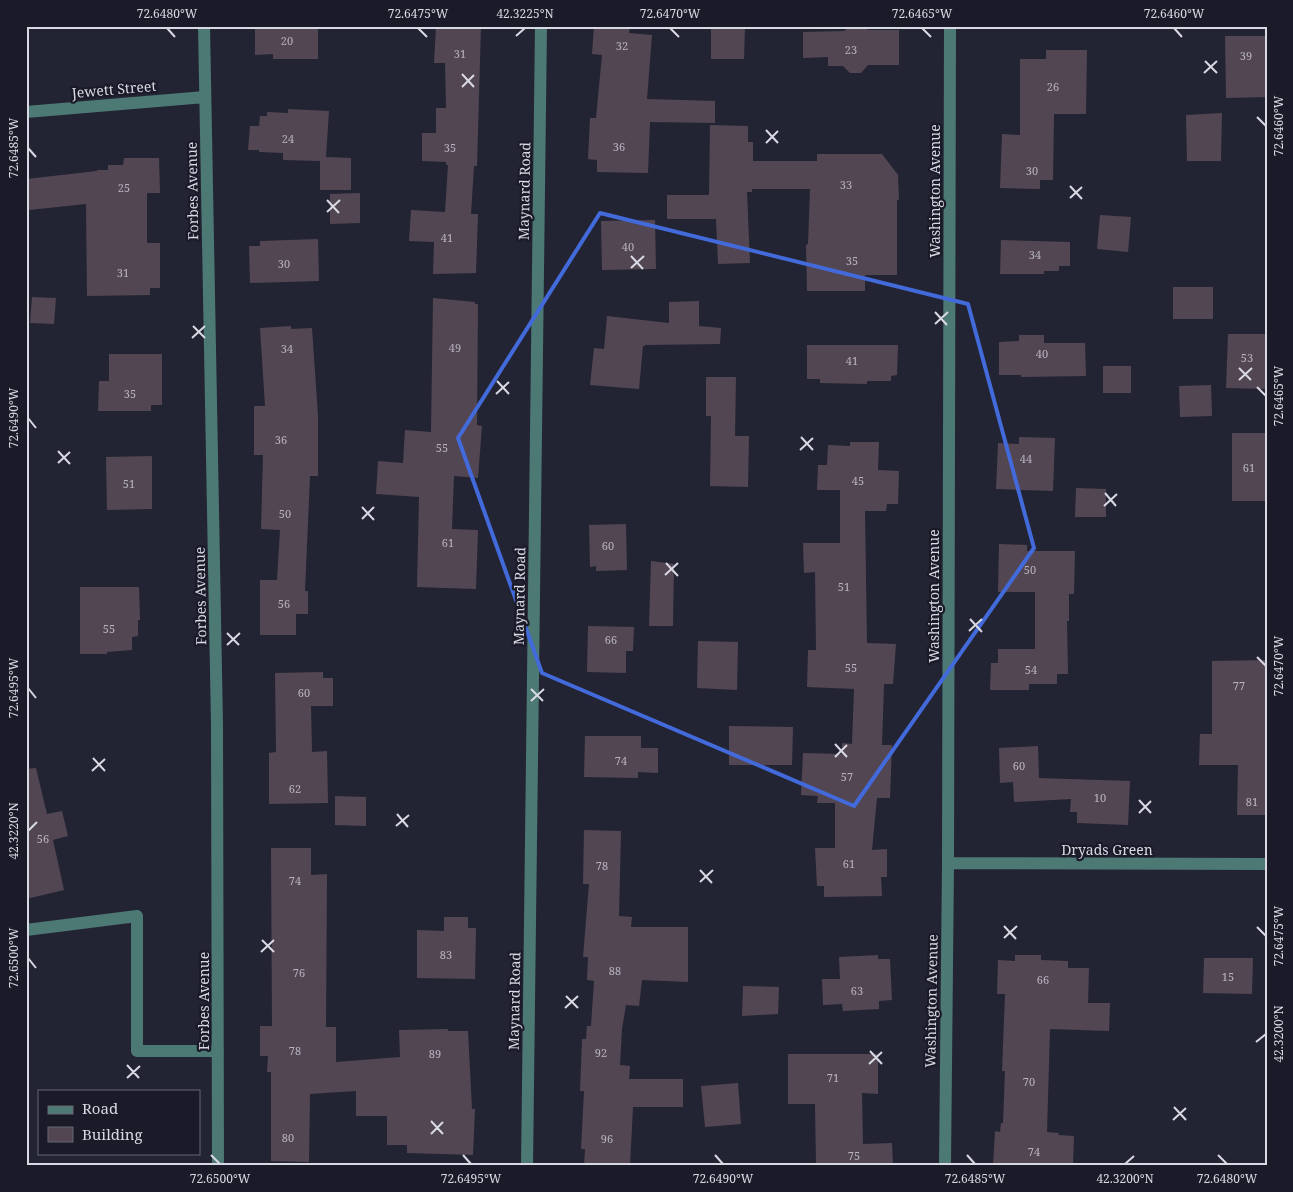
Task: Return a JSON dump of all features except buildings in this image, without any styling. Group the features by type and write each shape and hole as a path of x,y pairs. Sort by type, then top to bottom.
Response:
{"street":[{"name":"Forbes Avenue","path":"204,26 217,725 218,1166"},
{"name":"Maynard Road","path":"527,1166 541,26"},
{"name":"Washington Avenue","path":"945,1166 948,863 950,26"},
{"name":"Jewett Street","path":"26,112 205,97"},
{"name":"Dryads Green","path":"948,863 1267,864"},
{"path":"26,930 137,916 137,1051 218,1051"}],"highlighted area":[{"path":"600,213 968,304 1034,548 854,806 542,673 458,438"}]}
